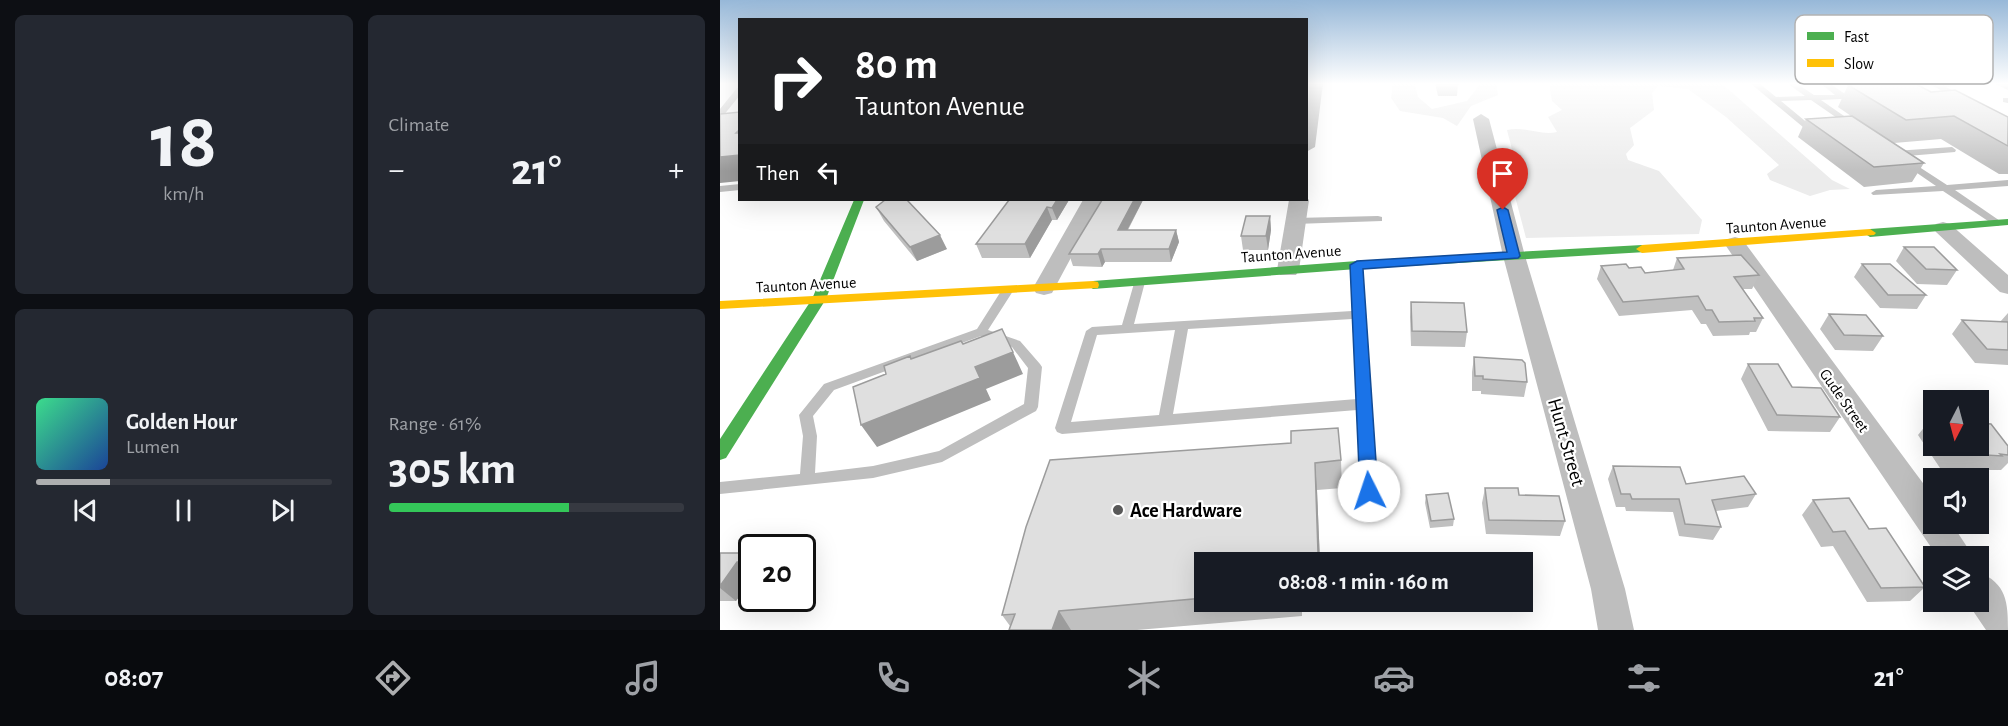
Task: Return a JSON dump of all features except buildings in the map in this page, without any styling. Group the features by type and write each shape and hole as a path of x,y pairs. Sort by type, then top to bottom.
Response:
{"main road":[{"path":"720,453 819,299 859,201"},
{"name":"Taunton Avenue","path":"720,304 1007,291 1357,265 1736,243 2003,223"}],"street":[{"path":"1308,134 1311,112"},
{"name":"Hunt Street","path":"1481,119 1514,256 1608,589 1616,630"},
{"path":"1044,288 1091,201"},
{"path":"1288,270 1299,201"},
{"path":"1943,228 2008,287"},
{"name":"Gude Street","path":"1736,243 1949,546"},
{"path":"1989,604 2007,630"}],"lane":[{"path":"1790,112 1812,130"},
{"path":"1834,112 1859,129"},
{"path":"720,120 730,119"},
{"path":"1886,147 2003,223"},
{"path":"1895,154 1952,150"},
{"path":"1876,194 2007,183"},
{"path":"720,189 738,187"},
{"path":"1295,221 1378,219"},
{"path":"1357,265 1358,315 1371,513"},
{"path":"1127,329 1139,282"},
{"path":"807,480 810,436 806,415 829,387 981,332 1007,291"},
{"path":"1358,315 1092,330 1062,428 1364,404"},
{"path":"1165,420 1182,326"},
{"path":"720,488 873,472 942,456 1031,407 1035,366 1016,344 981,332"}],"shaded area":[{"path":"1409,112 1467,112 1457,126 1443,118"},
{"path":"1557,112 1651,112 1630,128 1634,145 1626,154 1628,160 1659,171 1702,220 1699,234 1526,238 1512,185 1505,172 1514,157 1507,130 1557,132 1548,117"},
{"path":"1720,112 1755,112 1832,180 1850,189 1830,190 1810,196 1770,180 1767,174 1779,165"}],"traffic: fast":[{"path":"720,453 819,299 859,201"},
{"path":"1870,233 2008,222"},
{"path":"1093,285 1357,265 1642,249"}],"traffic: slow":[{"path":"1642,249 1870,233"},
{"path":"720,305 1093,285"}],"place":[{"name":"Ace Hardware","path":"1118,510"}],"route":[{"path":"1369,491 1357,265 1514,256 1503,210"}]}
